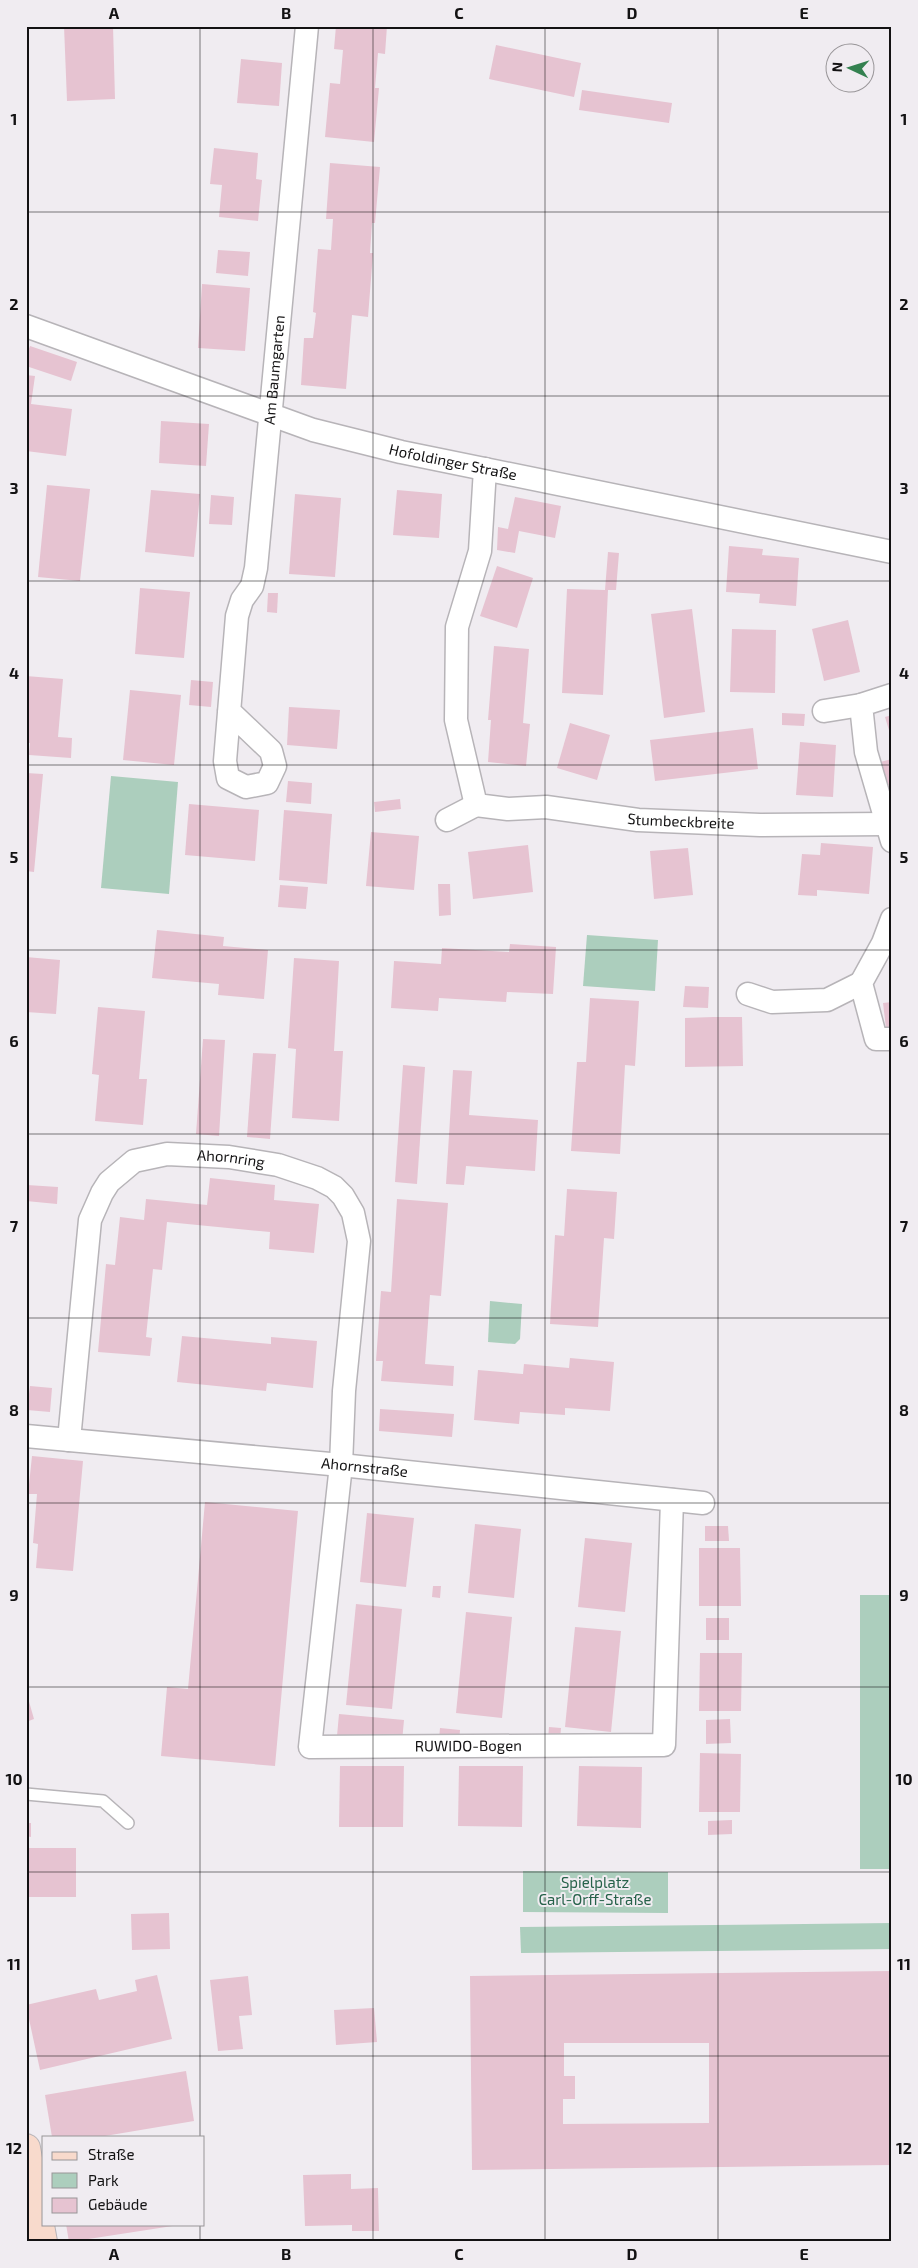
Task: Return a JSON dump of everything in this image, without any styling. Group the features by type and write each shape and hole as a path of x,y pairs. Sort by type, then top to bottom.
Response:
{"street":[{"name":"Am Baumgarten","path":"229,711 237,616 242,600 252,586 256,568 307,26"},
{"name":"Hofoldinger Straße","path":"26,326 270,414 331,434 401,452 892,552"},
{"path":"447,820 476,805 456,720 456,636 480,551 485,469"},
{"path":"824,711 860,706 892,695"},
{"name":"Stumbeckbreite","path":"476,805 508,809 546,808 638,820 889,832 866,752 860,706"},
{"path":"748,994 772,1002 827,1000 861,982 883,943 892,919"},
{"path":"861,982 876,1039 892,1039"},
{"name":"Ahornring","path":"69,1440 90,1220 102,1192 110,1182 134,1161 167,1154 229,1157 278,1165 317,1178 334,1187 343,1196 352,1213 359,1241 344,1391 341,1465"},
{"name":"Ahornstraße","path":"26,1436 341,1465 703,1503"},
{"name":"RUWIDO-Bogen","path":"341,1465 310,1747 664,1745 672,1500"},
{"path":"26,2148 44,2242"}],"lane":[{"path":"26,1794 102,1801 128,1823"}],"green space":[{"path":"111,776 178,782 169,894 101,888"},
{"path":"587,935 658,940 655,991 583,986"},
{"path":"490,1301 522,1304 520,1339 515,1344 488,1342"},
{"path":"860,1595 892,1595 892,1869 860,1869"},
{"name":"Spielplatz Carl-Orff-Straße","path":"523,1871 668,1872 668,1913 523,1912"},
{"path":"892,1923 892,1949 521,1953 520,1927"}],"building":[{"path":"64,26 113,26 115,99 67,101"},
{"path":"336,26 387,26 385,54 378,53 375,88 379,88 374,142 325,137 330,83 340,84 343,50 334,49"},
{"path":"496,45 581,63 574,97 489,79"},
{"path":"241,59 282,63 279,106 237,103"},
{"path":"582,90 672,103 669,123 579,110"},
{"path":"214,148 258,153 256,179 262,180 258,221 219,217 222,185 210,184"},
{"path":"330,163 380,167 375,223 372,223 370,253 373,253 368,317 352,315 346,389 301,385 304,338 313,338 316,313 313,312 318,249 331,250 333,219 326,219"},
{"path":"218,250 250,252 248,276 216,273"},
{"path":"202,284 250,288 245,351 198,348"},
{"path":"30,346 77,362 71,381 26,366 26,357"},
{"path":"26,375 35,376 31,404 72,409 66,456 26,451"},
{"path":"161,421 209,424 206,466 159,463"},
{"path":"47,485 90,489 80,581 38,577"},
{"path":"151,490 200,494 194,557 145,552"},
{"path":"397,490 442,494 439,538 393,535"},
{"path":"295,494 341,498 335,577 289,574"},
{"path":"211,495 234,497 232,525 209,524"},
{"path":"515,497 561,506 555,538 519,531 515,553 497,550 498,527 508,529"},
{"path":"729,546 763,549 762,555 799,558 796,606 759,603 760,594 726,592"},
{"path":"608,552 619,553 616,590 608,590 603,695 562,693 567,589 605,590"},
{"path":"497,566 533,578 517,628 480,616"},
{"path":"140,588 190,592 184,658 135,654"},
{"path":"268,593 278,593 277,613 267,612"},
{"path":"692,609 705,712 664,718 651,614"},
{"path":"848,620 860,672 824,681 812,629"},
{"path":"732,629 776,630 775,693 730,692"},
{"path":"494,646 529,649 523,723 530,724 526,766 488,762 491,720 488,720"},
{"path":"26,676 63,679 58,737 72,738 71,758 29,755 30,743 26,743"},
{"path":"191,680 213,682 211,707 189,705"},
{"path":"130,690 181,695 174,765 123,760"},
{"path":"289,707 340,710 337,749 287,745"},
{"path":"782,713 805,714 804,726 782,725"},
{"path":"892,715 892,737 891,737 885,717"},
{"path":"570,723 610,735 597,780 557,768"},
{"path":"753,728 758,769 655,781 650,740"},
{"path":"800,742 836,745 833,797 796,795"},
{"path":"892,759 892,784 886,786 880,762"},
{"path":"26,773 43,774 34,872 26,871"},
{"path":"288,781 312,783 311,804 286,802"},
{"path":"400,799 401,809 375,812 374,802"},
{"path":"189,804 259,810 255,861 185,855"},
{"path":"284,810 332,814 327,884 279,880"},
{"path":"371,832 419,836 414,890 366,886"},
{"path":"821,843 873,847 869,894 817,890 817,896 798,895 802,854 820,855"},
{"path":"528,845 533,892 473,899 468,852"},
{"path":"688,848 693,895 654,899 650,851"},
{"path":"438,884 450,884 451,915 439,916"},
{"path":"280,885 308,887 306,909 278,907"},
{"path":"157,930 224,937 223,946 268,950 264,999 218,995 219,984 152,978"},
{"path":"510,944 556,947 553,994 507,992 506,1002 439,998 438,1011 391,1008 394,961 441,964 442,948 509,952"},
{"path":"26,957 60,960 56,1014 26,1012"},
{"path":"294,958 339,961 334,1051 343,1051 339,1121 292,1118 296,1049 288,1048"},
{"path":"685,986 709,987 708,1008 683,1007"},
{"path":"590,998 639,1001 635,1066 625,1065 620,1154 571,1151 577,1062 586,1062"},
{"path":"892,1002 892,1028 886,1028 883,1003"},
{"path":"98,1007 145,1011 139,1079 147,1079 143,1125 95,1121 99,1075 92,1074"},
{"path":"742,1017 743,1066 685,1067 685,1018"},
{"path":"203,1039 225,1040 219,1136 196,1134"},
{"path":"253,1053 276,1054 270,1139 247,1137"},
{"path":"403,1065 425,1067 417,1184 395,1182"},
{"path":"453,1070 472,1071 469,1115 538,1120 535,1171 466,1166 464,1185 446,1184"},
{"path":"210,1178 275,1185 274,1200 319,1204 314,1253 269,1249 270,1232 167,1222 162,1270 153,1269 146,1337 152,1338 150,1356 98,1352 106,1264 115,1265 120,1217 144,1220 146,1199 207,1205"},
{"path":"27,1185 58,1187 57,1204 26,1201"},
{"path":"567,1189 617,1192 614,1239 604,1238 598,1327 550,1324 555,1235 564,1236"},
{"path":"397,1199 448,1203 441,1296 430,1295 425,1364 454,1366 453,1386 381,1381 383,1361 376,1361 381,1291 391,1292"},
{"path":"182,1336 271,1344 271,1337 317,1341 313,1388 267,1383 266,1391 177,1382"},
{"path":"570,1358 614,1362 610,1411 565,1408 565,1415 520,1412 519,1424 474,1420 478,1370 523,1374 524,1364 569,1368"},
{"path":"30,1386 52,1388 50,1412 27,1410"},
{"path":"380,1409 454,1414 452,1437 379,1431"},
{"path":"32,1456 83,1461 73,1571 36,1568 38,1544 33,1543 37,1494 28,1494"},
{"path":"205,1502 298,1511 275,1766 161,1756 167,1687 188,1689"},
{"path":"367,1513 414,1518 406,1587 360,1582"},
{"path":"475,1524 521,1529 514,1598 468,1593"},
{"path":"705,1526 728,1526 729,1541 705,1541"},
{"path":"585,1538 632,1543 625,1612 578,1607"},
{"path":"699,1548 740,1548 741,1606 699,1606"},
{"path":"433,1586 441,1586 440,1598 432,1597"},
{"path":"356,1604 402,1609 392,1709 346,1705"},
{"path":"466,1612 512,1617 502,1718 456,1713"},
{"path":"706,1618 729,1618 729,1640 706,1640"},
{"path":"575,1627 621,1631 611,1732 565,1727"},
{"path":"700,1653 742,1653 741,1711 699,1711"},
{"path":"26,1691 34,1719 26,1722"},
{"path":"339,1714 404,1720 402,1742 337,1736"},
{"path":"730,1719 731,1743 706,1744 706,1720"},
{"path":"549,1727 561,1728 560,1740 548,1739"},
{"path":"440,1728 460,1730 459,1741 439,1739"},
{"path":"700,1753 741,1754 740,1812 699,1812"},
{"path":"340,1766 404,1766 403,1827 339,1827"},
{"path":"459,1766 523,1766 522,1827 458,1826"},
{"path":"579,1766 642,1767 641,1828 577,1826"},
{"path":"732,1820 732,1834 708,1835 708,1821"},
{"path":"26,1823 31,1823 31,1837 26,1836"},
{"path":"26,1848 76,1848 76,1897 26,1897"},
{"path":"169,1913 170,1949 132,1950 131,1914"},
{"path":"892,1971 892,2165 472,2170 470,1976","holes":["564,2043 709,2043 709,2123 563,2124 563,2099 575,2099 575,2076 564,2076"]},
{"path":"157,1975 172,2039 40,2070 26,2005 96,1989 99,2000 137,1991 135,1980"},
{"path":"248,1976 252,2015 239,2016 243,2049 218,2051 210,1980"},
{"path":"374,2008 377,2042 336,2045 334,2010"},
{"path":"186,2071 194,2121 105,2136 52,2136 45,2095"},
{"path":"351,2174 351,2189 378,2188 379,2231 352,2231 352,2225 305,2226 303,2175"},
{"path":"66,2226 173,2226 69,2242"}]}
